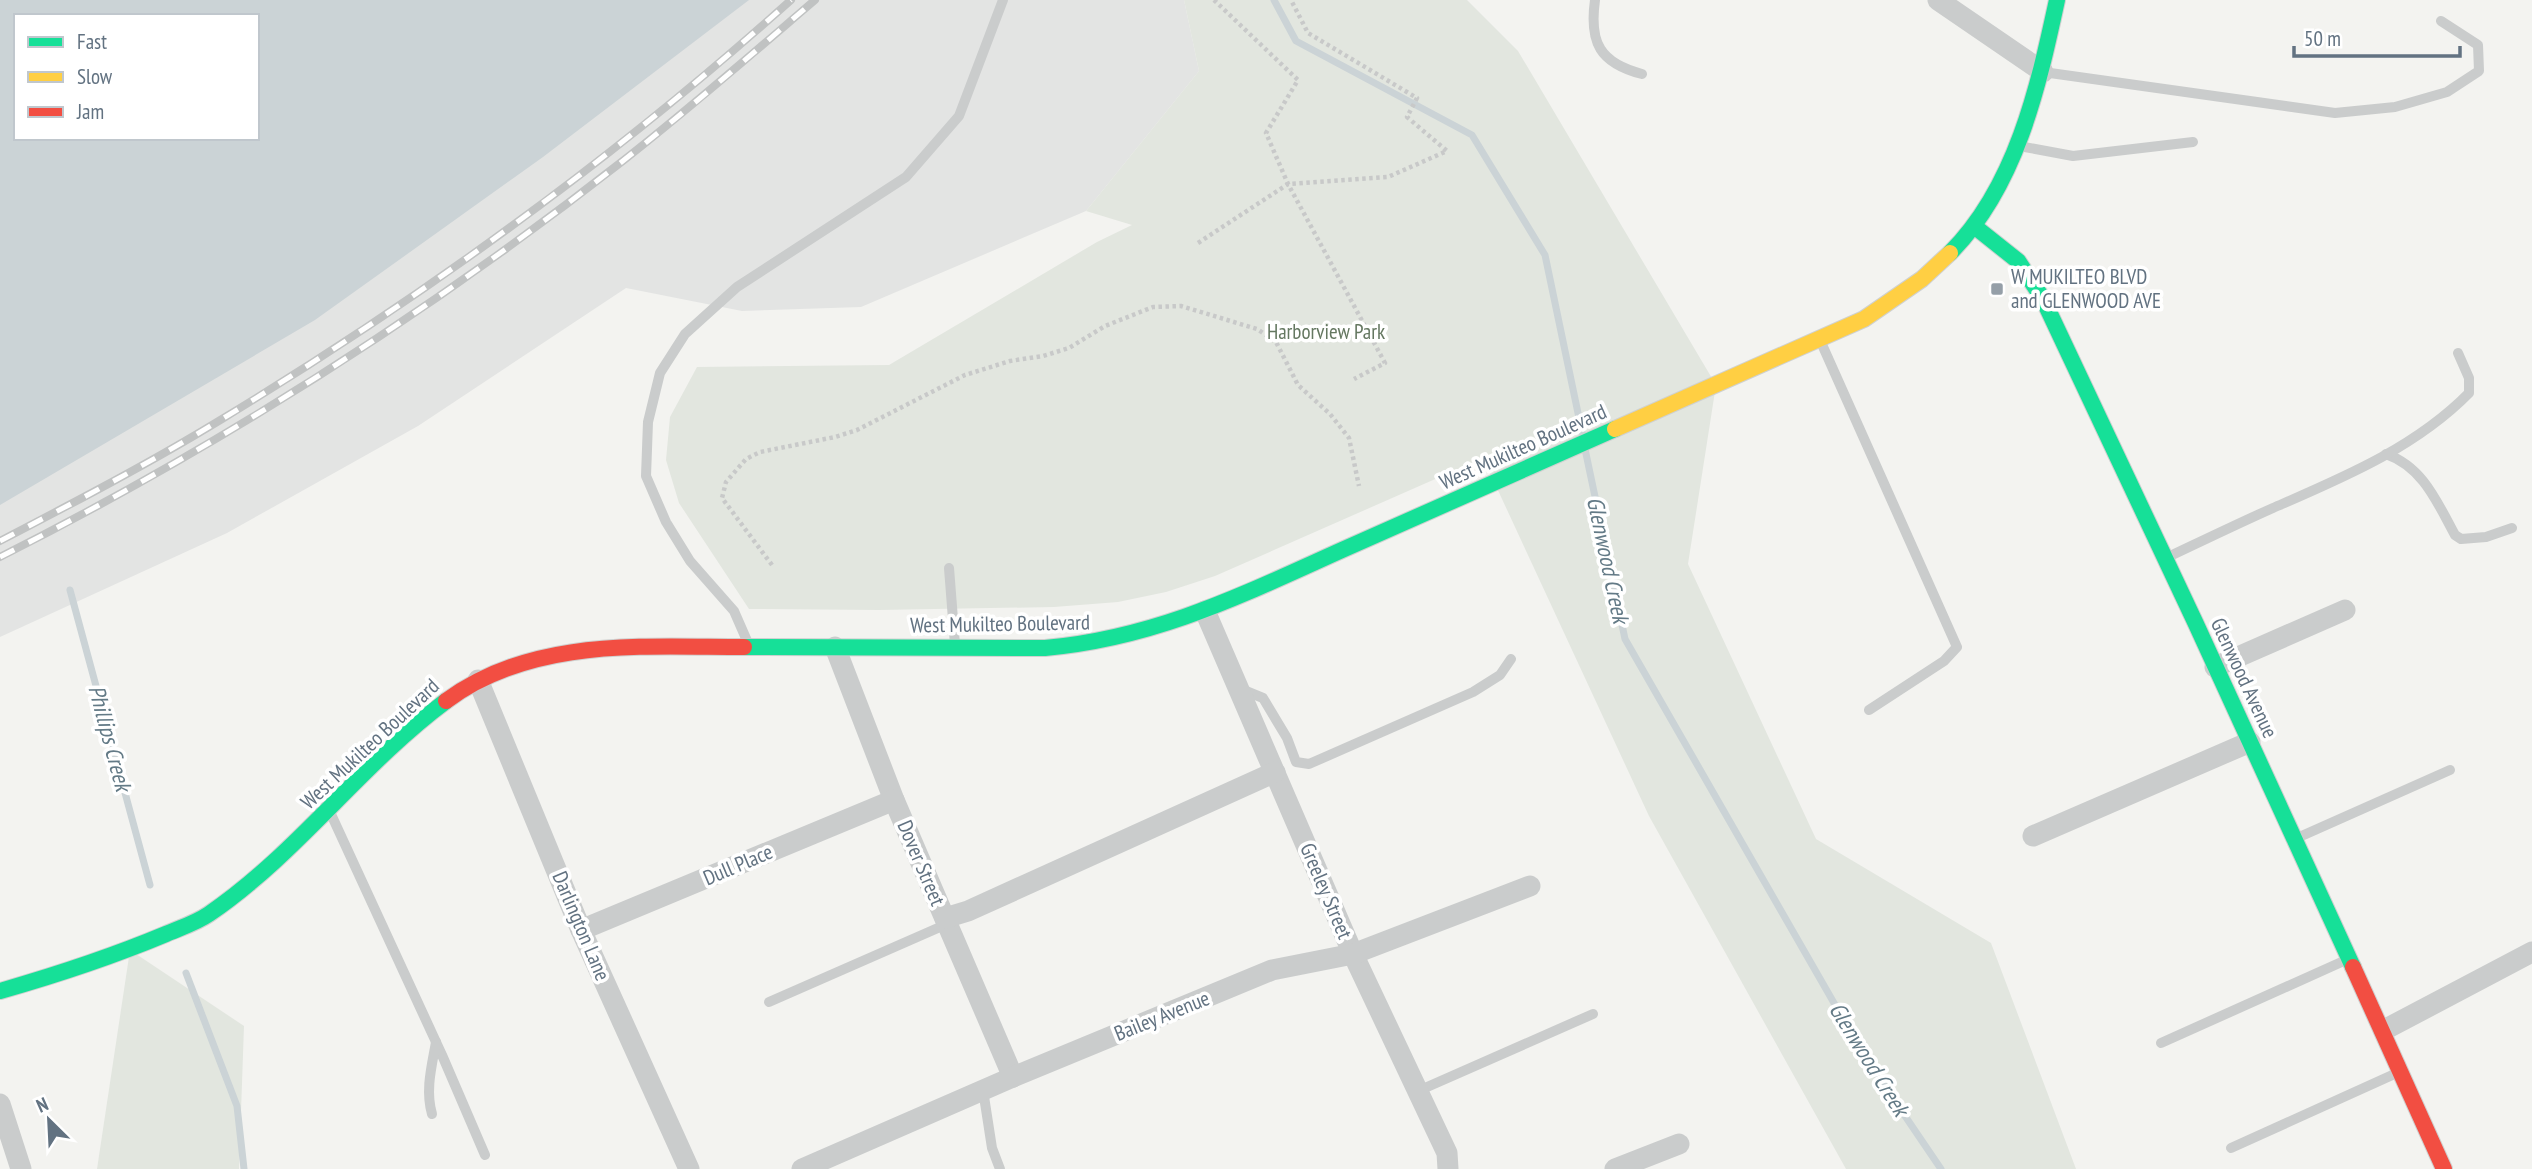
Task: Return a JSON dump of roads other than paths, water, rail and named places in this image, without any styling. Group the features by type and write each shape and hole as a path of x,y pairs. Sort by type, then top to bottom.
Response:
{"main road":[{"name":"West Mukilteo Boulevard","path":"0,991 130,950 206,916 268,868 393,745 438,705 501,669 573,651 630,647 1045,648 1086,645 1122,638 1205,611 1864,319 1930,273 1974,226 2019,145 2043,72 2057,0"},
{"name":"Glenwood Avenue","path":"1974,226 2018,261 2043,299 2384,1030 2444,1169"}],"street":[{"path":"1938,0 2043,72"},
{"path":"2215,667 2345,610"},
{"name":"Greeley Street","path":"1205,611 1353,954 1447,1153 1448,1169"},
{"name":"Dover Street","path":"835,647 894,800 1013,1077"},
{"name":"Darlington Lane","path":"478,680 582,930 689,1169"},
{"path":"2033,836 2250,742"},
{"path":"946,921 1275,772"},
{"name":"Dull Place","path":"582,930 894,800"},
{"name":"Bailey Avenue","path":"802,1169 1013,1077 1272,970 1353,954 1530,886"},
{"path":"2384,1030 2532,952"},
{"path":"0,1104 21,1169"},
{"path":"1621,1168 1679,1144"}],"lane":[{"path":"749,646 734,611 690,561 666,522 646,476 648,422 660,373 685,334 737,287 906,177 960,116 1003,0"},
{"path":"1595,0 1593,20 1601,51 1622,69 1642,74"},
{"path":"2043,72 2336,113 2395,107 2447,92 2479,71 2479,45 2441,22"},
{"path":"2019,145 2073,156 2193,142"},
{"path":"1819,339 1957,647 1944,661 1869,710"},
{"path":"2166,558 2360,470 2448,414 2469,393 2469,378 2458,353"},
{"path":"2386,454 2416,472 2429,488 2455,535 2461,539 2486,537 2512,528"},
{"path":"949,568 956,648"},
{"path":"1238,688 1262,698 1287,738 1296,762 1308,764 1473,692 1500,675 1511,659"},
{"path":"2295,839 2450,771"},
{"path":"329,809 485,1155"},
{"path":"769,1002 946,921"},
{"path":"2161,1043 2350,958"},
{"path":"1418,1091 1593,1014"},
{"path":"432,1114 428,1102 429,1084 436,1042"},
{"path":"2231,1148 2401,1071"},
{"path":"983,1090 992,1148 1000,1169"}],"waterway":[{"name":"Glenwood Creek","path":"1274,0 1296,41 1472,135 1545,255 1583,437"},
{"name":"Glenwood Creek","path":"1585,449 1625,639 1865,1057 1941,1169"},
{"name":"Phillips Creek","path":"70,590 150,885"},
{"name":"Phillips Creek","path":"186,973 237,1106 244,1169"}],"railway":[{"path":"0,541 140,467 222,419 371,324 516,223 587,169 657,115 791,0"},
{"path":"0,557 163,470 243,423 322,374 476,271 624,160 815,0"}],"place":[{"name":"W MUKILTEO BLVD and GLENWOOD AVE","path":"1997,289"}],"park label":[{"name":"Harborview Park","path":"1326,332"}]}
